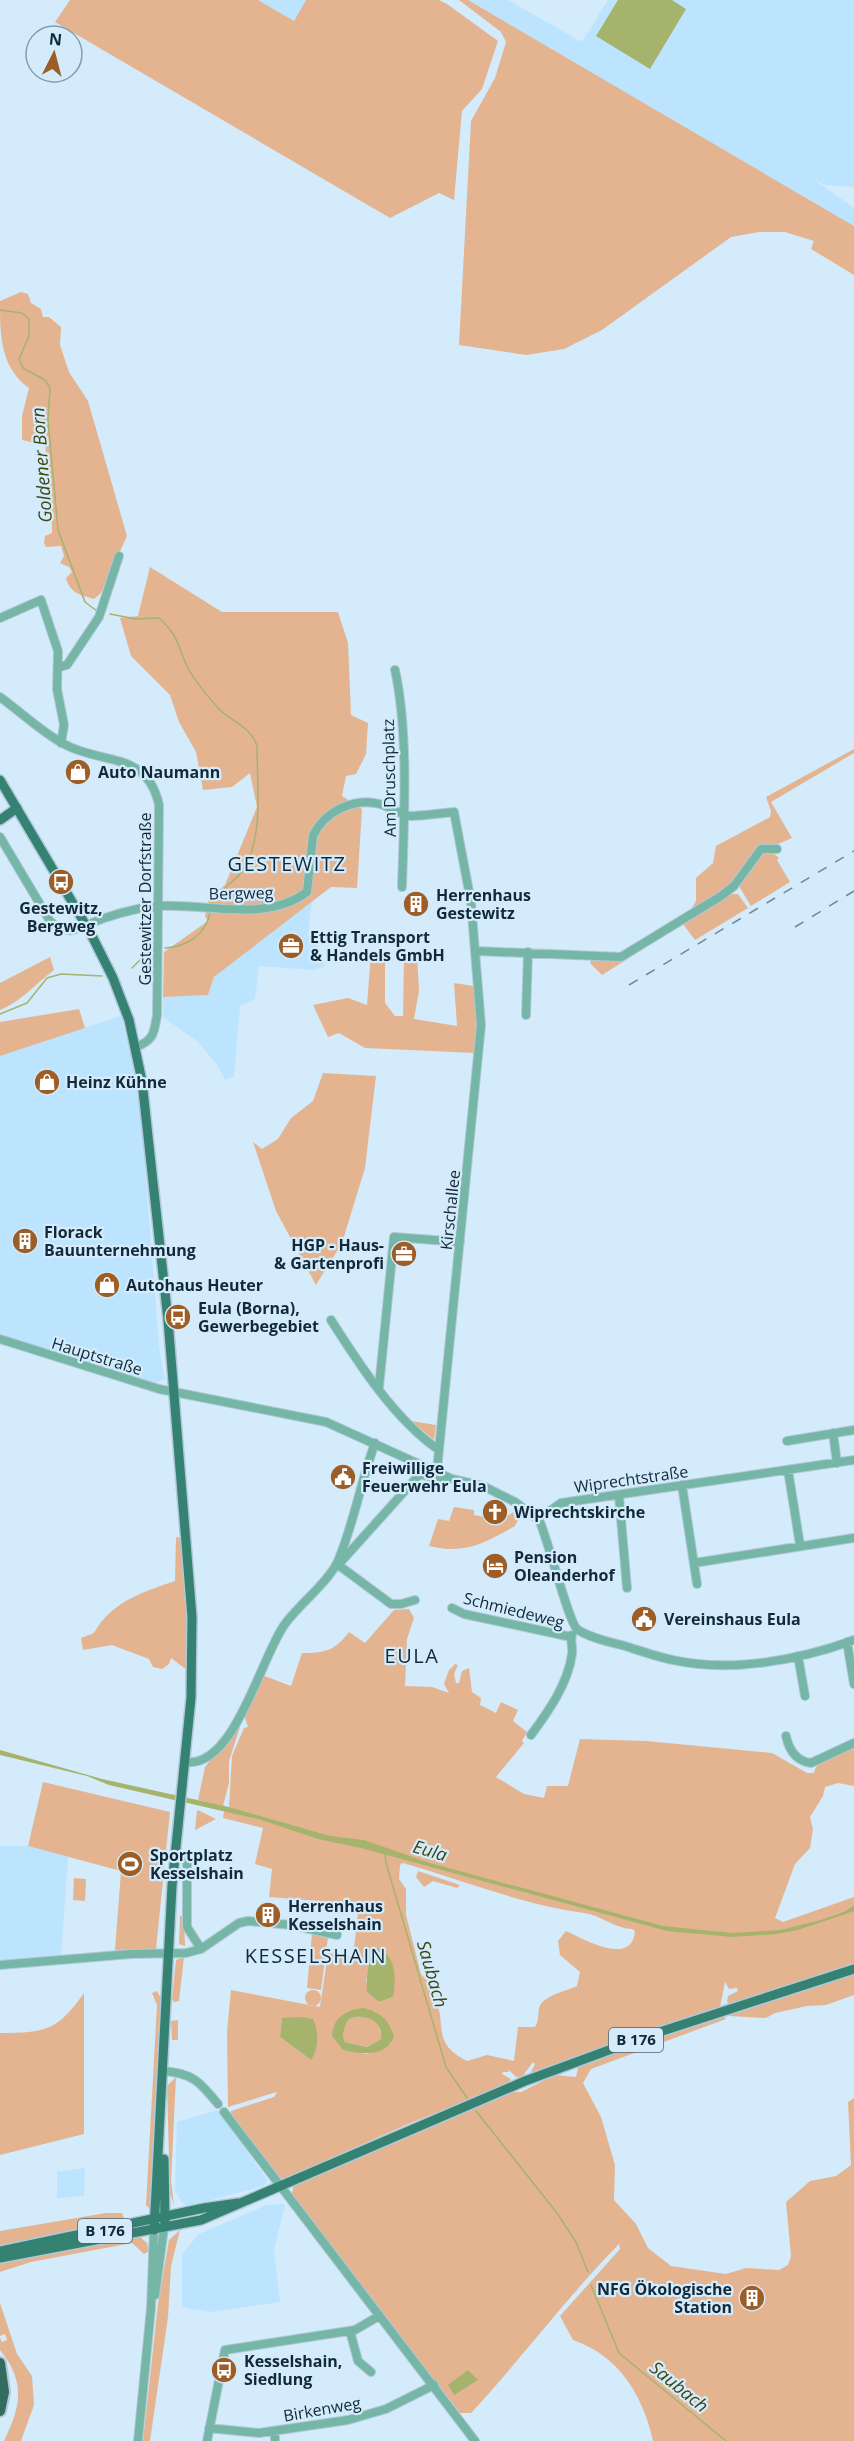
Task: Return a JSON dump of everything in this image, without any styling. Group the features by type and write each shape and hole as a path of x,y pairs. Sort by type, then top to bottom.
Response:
{"highway":[{"path":"0,2363 4,2392 0,2411"}],"main road":[{"path":"0,780 81,916 113,978 136,1047 148,1125 174,1392 192,1617 191,1698 175,1855 163,2071 160,2218 164,2228"},
{"path":"0,820 16,808"},
{"name":"B 176","path":"0,2258 201,2220 475,2101 555,2070 697,2019 854,1968"},
{"name":"B 176","path":"0,2252 239,2203"},
{"path":"154,2230 160,2218"}],"street":[{"path":"59,667 67,665 99,617 119,556"},
{"path":"0,618 41,600 58,651 57,689 64,724 61,743"},
{"name":"Am Druschplatz","path":"395,670 401,700 402,887"},
{"name":"Gestewitzer Dorfstraße","path":"0,697 61,743 83,754 113,758 131,764 146,776 156,791 159,805 157,1015 154,1036 149,1042 136,1047"},
{"name":"Bergweg","path":"0,837 50,921 61,930 72,932 99,919 157,906 260,909 293,902 307,892 313,836 323,820 333,812 353,804 370,802 410,816 453,812"},
{"name":"Kirschallee","path":"437,1470 481,1025 476,951 466,868 453,812"},
{"path":"476,951 624,956 734,886 761,849 777,849"},
{"path":"526,1016 528,952"},
{"path":"379,1387 394,1237 460,1242"},
{"path":"331,1320 356,1360 404,1419 439,1450"},
{"name":"Hauptstraße","path":"0,1339 103,1373 174,1392 327,1422 375,1443"},
{"path":"787,1441 854,1430"},
{"path":"833,1433 837,1462"},
{"path":"337,1565 375,1443 437,1470 445,1476 483,1486 538,1517 551,1550 569,1618 576,1629 674,1661 699,1664 729,1665 798,1656 851,1641 854,1684"},
{"path":"368,1461 375,1455 392,1450"},
{"name":"Wiprechtstraße","path":"538,1517 561,1503 854,1460"},
{"path":"788,1470 800,1545"},
{"path":"185,1762 198,1762 206,1759 223,1742 246,1704 280,1631 337,1565 420,1474 443,1481 445,1476"},
{"path":"682,1485 697,1584"},
{"path":"619,1496 627,1588"},
{"path":"694,1563 854,1538"},
{"path":"337,1565 391,1604 415,1600"},
{"name":"Schmiedeweg","path":"452,1608 478,1617 571,1637"},
{"path":"531,1735 549,1710 563,1682 572,1653 571,1637 576,1629"},
{"path":"798,1656 806,1696"},
{"path":"786,1736 788,1747 795,1756 812,1763 854,1743"},
{"path":"175,1855 184,1857 187,1863 187,1927 201,1949"},
{"path":"0,1965 169,1952 186,1953 201,1949 239,1923 248,1921 291,1925 337,1935"},
{"path":"163,2071 188,2075 201,2084 218,2104"},
{"path":"224,2112 475,2441"},
{"path":"138,2441 152,2308 164,2228"},
{"path":"152,2308 154,2230"},
{"path":"207,2441 225,2350 350,2331 379,2316"},
{"path":"350,2331 358,2361 371,2372"},
{"name":"Birkenweg","path":"209,2428 252,2433 365,2416 403,2402 434,2385"},
{"path":"275,2431 275,2441"}],"shaded area":[{"path":"70,0 258,0 294,21 306,0 439,0 498,41 482,89 462,111 454,200 439,193 390,218 84,39 84,24 55,22"},
{"path":"258,0 306,0 294,21"},
{"path":"459,0 468,0 854,226 854,275 811,249 814,241 785,232 759,232 731,237 602,330 564,349 526,355 459,345 471,121 495,78 506,42 501,32"},
{"path":"468,0 508,0 582,42 608,0 854,0 854,187 825,185 812,178 854,208 854,226"},
{"path":"618,0 672,0 686,9 650,69 596,36"},
{"path":"21,292 28,294 31,303 41,309 43,317 49,317 61,327 60,345 69,372 88,401 127,536 101,593 94,599 80,595 70,587 66,578 72,572 69,567 60,563 64,556 61,546 46,547 44,543 45,536 52,533 51,490 45,445 22,440 22,416 29,388 19,380 7,360 0,326 0,301"},
{"path":"150,567 222,612 338,612 348,643 351,715 368,723 366,754 356,774 346,776 342,796 362,809 357,888 331,887 214,977 208,995 163,997 164,952 208,921 205,917 209,898 225,885 257,807 250,773 232,787 203,790 196,752 179,722 170,695 131,656 120,618 138,616"},
{"path":"854,749 854,753 771,802 792,838 778,844 758,847 732,885 691,910 696,901 696,878 713,863 716,846 770,817 771,811 766,797"},
{"path":"772,852 779,858 777,860 790,882 751,906 740,888 740,882 761,853"},
{"path":"730,894 738,894 748,908 695,940 683,924 602,975 590,963 592,959 627,958"},
{"path":"312,899 308,935 318,946 325,966 315,970 259,966 255,999 240,1006 234,1077 225,1080 218,1066 197,1041 163,1017 163,997 208,995 214,978 230,962"},
{"path":"371,952 385,952 385,1003 395,1016 403,1016 404,954 417,954 419,991 414,1019 457,1026 454,983 474,986 477,1022 475,1053 365,1048 339,1033 328,1037 313,1005 348,998 367,1005"},
{"path":"50,957 54,970 21,998 0,1010 0,983"},
{"path":"79,1009 85,1028 0,1056 0,1022"},
{"path":"121,1016 132,1062 142,1125 159,1347 165,1379 156,1383 0,1334 0,1056"},
{"path":"323,1073 376,1076 365,1168 342,1243 316,1285 276,1211 253,1142 262,1149 278,1139 291,1118 313,1101"},
{"path":"411,1421 436,1425 434,1440"},
{"path":"454,1507 474,1510 474,1515 501,1520 515,1511 519,1518 515,1526 474,1546 453,1549 429,1546 438,1519 449,1521"},
{"path":"176,1537 182,1538 187,1611 187,1670 171,1658 169,1664 162,1669 153,1667 149,1659 112,1645 83,1650 81,1638 94,1633 101,1622 119,1605 140,1594 175,1581"},
{"path":"409,1609 414,1618 407,1639 405,1686 432,1687 449,1693 444,1684 449,1670 455,1664 458,1665 454,1674 456,1683 459,1683 462,1671 469,1668 472,1692 481,1698 480,1705 496,1713 501,1702 518,1710 513,1721 527,1732 522,1741 524,1743 496,1777 524,1794 544,1798 547,1786 568,1786 580,1739 646,1741 772,1753 807,1773 814,1773 816,1767 830,1756 854,1747 854,1786 838,1783 825,1787 823,1796 810,1817 813,1829 810,1848 795,1864 775,1918 783,1922 854,1897 854,1964 730,2004 727,2002 728,1996 738,1991 737,1988 729,1989 725,1982 720,2007 529,2076 535,2064 533,2062 522,2077 516,2077 508,2069 509,2072 502,2074 511,2079 508,2084 408,2124 284,2179 279,2178 231,2114 231,2111 274,2097 277,2092 228,2107 227,2032 231,1990 320,2007 328,1953 353,1957 358,1913 345,1903 269,1897 272,1869 255,1864 263,1828 223,1818 224,1811 269,1822 267,1819 229,1807 232,1756 244,1728 248,1727 244,1715 262,1675 291,1686 302,1653 329,1650 349,1632 365,1643 394,1610","holes":["403,1863 538,1904 590,1914 620,1927 632,1929 635,1931 632,1942 625,1948 605,1948 566,1931 558,1941 560,1955 580,1972 577,1986 545,2000 539,2008 535,2027 518,2027 514,2061 487,2055 467,2061 453,2052 445,2042 439,2011 434,2002 434,1989 421,1974 406,1915 406,1889 399,1879 400,1865","372,1954 393,1997 379,2002 366,1982","375,2011 391,2043 367,2054 343,2050 339,2018","282,2018 311,2060 280,2037"]},
{"path":"238,1725 240,1727 229,1761 229,1783 223,1806 198,1800 205,1767"},
{"path":"0,1750 102,1779 229,1807 330,1836 364,1840 430,1863 663,1926 732,1933 780,1930 821,1920 846,1911 854,1905 854,1911 798,1930 777,1934 732,1937 667,1931 361,1848 318,1839 261,1820 109,1785 87,1776 0,1755"},
{"name":"Sportplatz Kesselshain","path":"43,1782 170,1812 156,1949 115,1950 121,1871 28,1846"},
{"path":"197,1810 200,1811 216,1819 195,1830"},
{"path":"0,1846 28,1846 68,1857 61,1957 0,1962"},
{"path":"418,1871 460,1885 457,1888 433,1881 424,1887 416,1877"},
{"path":"74,1878 86,1879 85,1901 73,1900"},
{"path":"180,1916 184,1916 185,1946 179,1944"},
{"path":"312,1933 328,1937 321,1990 307,1988"},
{"path":"377,1948 384,1952 392,1962 395,1976 393,1997 379,2002 367,1992 367,1975"},
{"path":"184,1957 179,2001 174,2002 172,1999 176,1960"},
{"path":"854,1974 854,1995 826,2005 807,2006 775,2013 766,2018 730,2016 730,2013"},
{"path":"313,1990 321,1998 313,2006 305,1998"},
{"path":"157,1991 162,2000 152,2211 146,2205 157,2005 152,1993"},
{"path":"84,1993 84,2134 0,2155 0,2033 29,2032 50,2027 66,2015"},
{"path":"363,2008 375,2012 387,2021 394,2037 390,2044 372,2053 343,2050 332,2036 333,2029 338,2019","holes":["366,2017 378,2024 381,2033 381,2039 367,2047 345,2042 343,2036 349,2019"]},
{"path":"723,2016 726,2019 591,2069 583,2083 601,2117 615,2165 614,2200 636,2224 648,2248 671,2266 726,2274 746,2268 779,2270 788,2265 791,2256 786,2202 810,2181 836,2176 851,2165 848,2102 854,2098 854,2441 653,2441 643,2408 626,2379 604,2356 573,2340 560,2316 620,2249 619,2244 471,2413 460,2413 295,2202 292,2193 294,2185 509,2092 521,2092 555,2075 576,2077 578,2068 585,2063"},
{"path":"282,2018 313,2019 316,2029 317,2045 311,2060 280,2037"},
{"path":"371,2018 380,2028 381,2039 367,2047 345,2042 343,2036 345,2027 349,2019"},
{"path":"178,2020 178,2040 172,2040 171,2021"},
{"path":"176,2077 171,2181 174,2205 170,2193 167,2086"},
{"path":"218,2110 268,2181 263,2186 189,2206 182,2203 175,2191 177,2122"},
{"path":"85,2168 84,2196 57,2198 57,2172"},
{"path":"285,2204 274,2250 280,2302 211,2312 182,2307 182,2254 199,2234 267,2205"},
{"path":"106,2213 122,2213 126,2223 0,2249 0,2231"},
{"path":"180,2230 171,2266 168,2317 150,2441 143,2441 158,2304 169,2240"},
{"path":"139,2236 147,2243 149,2251 144,2254 132,2243 31,2262 0,2272 0,2261"},
{"path":"0,2303 17,2354 32,2376 34,2405 21,2441 4,2441 14,2417 18,2394 14,2373 0,2350 0,2338 2,2342 7,2340 5,2334 0,2336"},
{"path":"468,2370 478,2380 454,2395 448,2385"}],"waterway":[{"name":"Goldener Born","path":"0,310 22,313 29,319 29,336 19,359 23,368 45,380 50,388 48,420 58,530 85,602 97,611"},
{"name":"Goldener Born","path":"110,614 136,619 159,618 166,624 201,688 223,713 250,734 257,746 257,827 250,857 243,870 217,895 211,905"},
{"name":"Goldener Born","path":"165,948 180,945 194,938 205,927 210,912"},
{"name":"Goldener Born","path":"132,968 151,949"},
{"name":"Goldener Born","path":"0,1014 27,1003 47,978 61,974 102,976"},
{"name":"Saubach","path":"385,1853 446,2067 467,2098"},
{"name":"Saubach","path":"476,2111 557,2213 576,2242 588,2272"},
{"name":"Saubach","path":"591,2285 619,2353 726,2441"}],"railway":[{"path":"629,985 854,851"},
{"path":"795,927 854,891"}],"place":[{"name":"Auto Naumann","path":"78,772"},
{"name":"Gestewitz, Bergweg","path":"61,882"},
{"name":"Herrenhaus Gestewitz","path":"416,904"},
{"name":"Ettig Transport & Handels GmbH","path":"291,946"},
{"name":"Heinz Kühne","path":"47,1082"},
{"name":"Florack Bauunternehmung","path":"25,1241"},
{"name":"HGP - Haus- & Gartenprofi","path":"404,1254"},
{"name":"Autohaus Heuter","path":"107,1285"},
{"name":"Eula (Borna), Gewerbegebiet","path":"178,1317"},
{"name":"Freiwillige Feuerwehr Eula","path":"343,1477"},
{"name":"Wiprechtskirche","path":"495,1512"},
{"name":"Pension Oleanderhof","path":"495,1566"},
{"name":"Vereinshaus Eula","path":"644,1619"},
{"name":"Sportplatz Kesselshain","path":"130,1864"},
{"name":"Herrenhaus Kesselshain","path":"268,1915"},
{"name":"NFG Ökologische Station","path":"752,2298"},
{"name":"Kesselshain, Siedlung","path":"224,2370"}],"district":[{"name":"GESTEWITZ","path":"287,864"},
{"name":"EULA","path":"412,1656"},
{"name":"KESSELSHAIN","path":"316,1956"}],"water label":[{"name":"Eula","path":"430,1851"}]}
